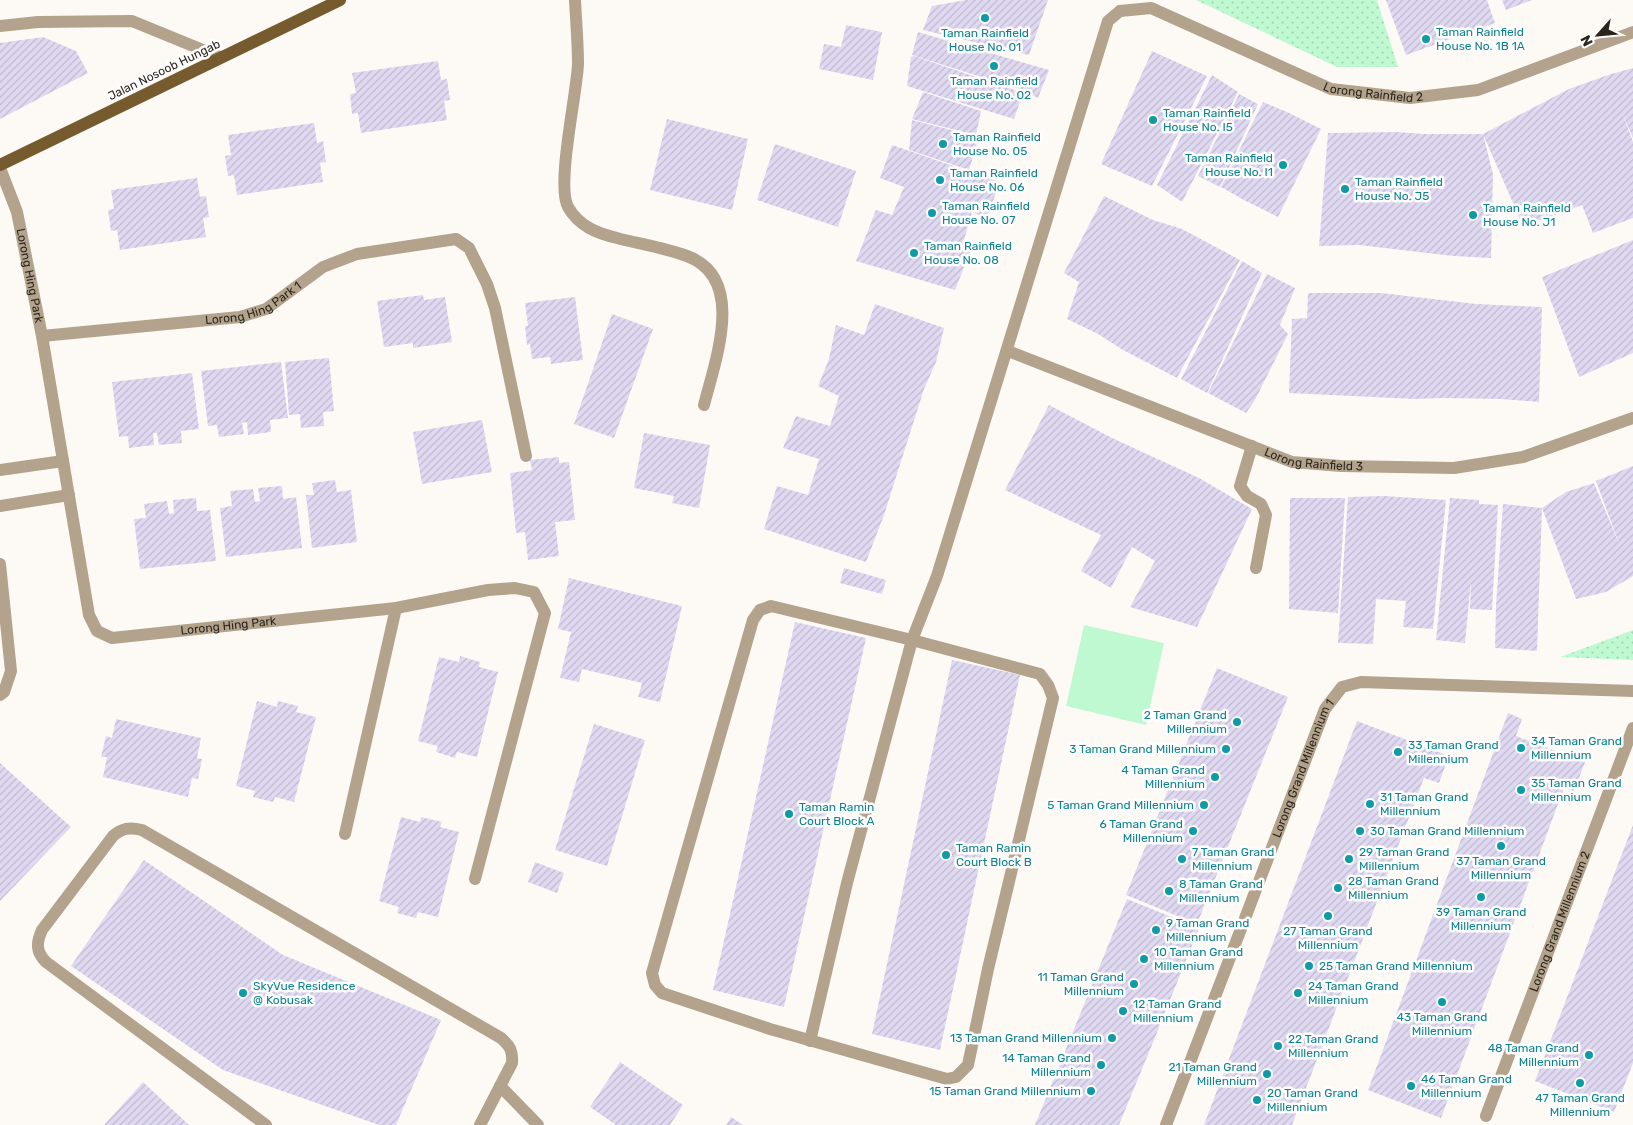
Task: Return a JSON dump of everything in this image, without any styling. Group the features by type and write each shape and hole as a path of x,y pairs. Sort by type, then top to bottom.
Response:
{"main road":[{"name":"Jalan Nosoob Hungab","path":"0,167 220,57 340,0"}],"street":[{"path":"575,0 578,65 565,167 567,205 583,226 603,235 687,256 702,264 714,277 721,296 723,324 704,405"},
{"path":"810,1041 847,883 912,640 937,576 1008,352 1108,21 1119,6"},
{"name":"Lorong Rainfield 2","path":"1119,6 1151,8 1332,89 1410,98 1478,90 1633,32"},
{"path":"0,26 38,22 132,21 220,57"},
{"name":"Lorong Hing Park","path":"0,167 17,212 42,336 89,614 97,631 112,638 396,608 488,590 514,588 534,592 545,613 475,879"},
{"name":"Lorong Hing Park 1","path":"42,336 240,317 266,309 323,267 357,254 456,239 469,248 487,284 495,308 526,456"},
{"name":"Lorong Rainfield 3","path":"1008,352 1292,462 1341,466 1454,468 1523,457 1633,418"},
{"path":"1252,446 1240,486 1247,496 1261,504 1266,515 1256,568"},
{"path":"0,470 63,461"},
{"path":"0,506 69,495"},
{"path":"0,564 11,670 4,692 0,695"},
{"path":"771,606 912,640 1040,674 1048,685 1053,698 988,969 968,1065 956,1077 947,1079 810,1041 662,993 656,985 652,973 753,620 760,610 771,606"},
{"path":"345,834 396,608"},
{"name":"Lorong Grand Millennium 1","path":"1166,1125 1326,709 1342,687 1361,682 1633,691"},
{"name":"Lorong Grand Millennium 2","path":"1486,1116 1633,728"},
{"path":"266,1125 40,956 37,947 38,938 42,930 118,831 126,828 142,830 501,1038 509,1045 512,1053 512,1063 480,1125"},
{"path":"500,1086 538,1125"}],"green space":[{"path":"1196,0 1377,0 1398,67 1337,67"},
{"path":"1084,625 1164,643 1146,725 1066,706"},
{"path":"1633,630 1633,660 1560,657"}],"building":[{"name":"Taman Rainfield House No. 01","path":"966,0 1048,0 1029,55 923,30 932,6"},
{"name":"Taman Rainfield House No. 1B 1A","path":"1386,0 1487,0 1495,23 1406,55"},
{"path":"1502,0 1532,0 1506,10"},
{"path":"846,25 882,32 873,80 819,69 824,44 841,47"},
{"name":"Taman Rainfield House No. 02","path":"918,32 1049,70 1038,98 1022,90 912,55"},
{"path":"43,37 76,51 88,73 0,119 0,43"},
{"name":"Taman Rainfield House No. I5","path":"1152,51 1207,76 1152,186 1101,164"},
{"path":"914,56 1023,93 1014,119 907,86 911,57"},
{"path":"438,61 441,80 447,79 450,100 444,101 447,120 361,133 358,113 352,114 350,94 356,93 352,73"},
{"path":"1633,68 1633,138 1623,115 1633,142 1633,218 1593,233 1582,205 1523,226 1483,134 1569,89"},
{"path":"1212,75 1238,92 1182,202 1157,185"},
{"path":"923,92 981,111 976,135 912,119"},
{"path":"1239,94 1258,104 1220,187 1198,176"},
{"path":"1263,102 1321,129 1278,217 1221,187"},
{"path":"667,119 748,139 732,210 650,190"},
{"name":"Taman Rainfield House No. 05","path":"912,120 979,137 969,170 909,150"},
{"path":"314,123 317,143 323,141 326,162 320,163 323,182 237,195 234,175 228,176 225,156 231,155 228,135"},
{"path":"1328,133 1483,134 1493,174 1491,258 1453,256 1359,245 1319,246"},
{"path":"775,144 856,171 838,227 757,200"},
{"path":"892,145 1000,182 987,218 972,212 964,240 973,245 955,290 856,261 876,210 892,215 904,187 880,178"},
{"path":"197,178 200,197 206,196 209,217 203,218 206,237 120,250 117,230 111,231 108,210 114,209 111,190"},
{"path":"1104,196 1153,220 1182,229 1240,260 1177,378 1067,319 1079,282 1064,273"},
{"path":"1633,240 1633,353 1579,377 1542,277"},
{"path":"1242,261 1262,273 1207,393 1181,379"},
{"path":"1267,274 1295,288 1280,325 1288,334 1255,400 1246,413 1208,393"},
{"path":"1308,293 1381,293 1476,304 1542,307 1539,402 1501,399 1414,399 1289,393 1292,319 1307,318"},
{"path":"423,295 424,300 445,297 452,342 413,348 413,343 384,347 377,301"},
{"path":"575,297 583,360 551,364 550,357 532,359 530,344 527,345 525,326 528,326 525,303"},
{"path":"875,304 944,328 936,362 924,389 884,515 866,562 764,529 777,486 808,495 819,459 783,448 796,416 830,426 839,396 818,386 829,359 836,325 864,335"},
{"path":"612,314 653,329 614,438 574,424"},
{"path":"329,358 334,411 323,412 324,426 301,428 300,414 289,415 285,362"},
{"path":"281,362 288,418 270,420 271,432 248,435 247,422 242,423 244,434 219,437 217,425 208,426 201,371"},
{"path":"192,373 199,429 181,431 182,443 159,445 157,433 153,433 154,445 129,448 128,436 119,437 112,382"},
{"path":"1049,405 1112,438 1199,478 1252,509 1197,627 1130,607 1155,561 1132,547 1111,588 1081,571 1101,535 1005,490"},
{"path":"482,420 492,472 422,484 413,432"},
{"path":"644,433 710,445 699,508 672,503 674,496 634,488"},
{"path":"559,457 559,463 569,462 575,520 555,522 559,556 528,560 525,532 516,533 510,473 532,470 530,460"},
{"path":"1633,466 1633,576 1606,592 1576,599 1542,508 1566,492 1594,483 1620,546 1596,481"},
{"path":"335,480 337,492 351,490 357,542 312,548 306,495 314,495 312,483"},
{"path":"282,486 283,499 296,497 302,548 226,557 220,508 232,506 230,491 253,489 255,502 260,501 258,488"},
{"path":"1384,496 1446,500 1433,629 1403,627 1406,601 1376,599 1373,644 1338,643 1348,497"},
{"path":"196,498 197,511 210,510 216,561 140,569 134,519 146,518 144,504 167,501 169,514 174,513 173,500"},
{"path":"1290,498 1345,498 1338,613 1289,609"},
{"path":"1450,498 1479,500 1479,504 1498,505 1492,610 1470,609 1471,580 1465,643 1436,640"},
{"path":"1503,504 1542,508 1537,651 1495,648"},
{"path":"844,568 886,580 882,594 840,583"},
{"path":"569,578 682,606 660,702 638,697 642,683 582,669 579,682 560,678 571,632 558,629"},
{"name":"Taman Ramin Court Block A","path":"795,622 866,638 784,1007 713,990"},
{"path":"460,656 480,662 479,667 498,672 477,757 457,752 455,758 436,752 438,746 418,741 439,657 459,662"},
{"name":"Taman Ramin Court Block B","path":"952,660 1020,675 940,1050 872,1034"},
{"path":"1217,668 1288,697 1197,924 1126,895"},
{"path":"257,701 277,707 278,701 298,706 296,712 316,717 294,802 275,797 273,802 253,797 255,791 236,786"},
{"path":"1508,713 1522,719 1516,736 1585,762 1574,792 1564,788 1441,1118 1368,1090"},
{"path":"116,719 201,738 197,758 202,759 198,779 192,778 188,797 103,777 107,757 101,757 106,736 112,738"},
{"path":"1357,721 1449,756 1439,783 1424,778 1292,1125 1204,1125"},
{"path":"594,724 645,740 607,866 555,850"},
{"path":"0,763 71,827 0,901"},
{"path":"401,817 420,822 421,817 442,822 440,827 459,832 438,917 418,912 416,918 397,913 399,907 379,901"},
{"path":"1633,825 1633,1063 1614,1112 1535,1081"},
{"name":"SkyVue Residence @ Kobusak","path":"144,860 283,955 441,1020 396,1125 379,1125 223,1070 71,966"},
{"path":"535,862 564,873 557,893 528,882"},
{"path":"1127,899 1199,928 1154,1040 1119,1125 1035,1125"},
{"path":"620,1062 683,1105 670,1125 616,1125 590,1107"},
{"path":"143,1082 189,1125 104,1125"},
{"path":"731,1117 743,1125 726,1125"}],"place":[{"name":"Taman Rainfield House No. 01","path":"985,18"},
{"name":"Taman Rainfield House No. 1B 1A","path":"1426,39"},
{"name":"Taman Rainfield House No. 02","path":"994,66"},
{"name":"Taman Rainfield House No. I5","path":"1153,120"},
{"name":"Taman Rainfield House No. 05","path":"943,144"},
{"name":"Taman Rainfield House No. I1","path":"1283,165"},
{"name":"Taman Rainfield House No. 06","path":"940,180"},
{"name":"Taman Rainfield House No. J5","path":"1345,189"},
{"name":"Taman Rainfield House No. 07","path":"932,213"},
{"name":"Taman Rainfield House No. J1","path":"1473,215"},
{"name":"Taman Rainfield House No. 08","path":"914,253"},
{"name":"2 Taman Grand Millennium","path":"1237,722"},
{"name":"34 Taman Grand Millennium","path":"1521,748"},
{"name":"3 Taman Grand Millennium","path":"1226,749"},
{"name":"33 Taman Grand Millennium","path":"1398,752"},
{"name":"4 Taman Grand Millennium","path":"1215,777"},
{"name":"35 Taman Grand Millennium","path":"1521,790"},
{"name":"31 Taman Grand Millennium","path":"1370,804"},
{"name":"5 Taman Grand Millennium","path":"1204,805"},
{"name":"Taman Ramin Court Block A","path":"789,814"},
{"name":"6 Taman Grand Millennium","path":"1193,831"},
{"name":"30 Taman Grand Millennium","path":"1360,831"},
{"name":"37 Taman Grand Millennium","path":"1501,846"},
{"name":"Taman Ramin Court Block B","path":"946,855"},
{"name":"7 Taman Grand Millennium","path":"1182,859"},
{"name":"29 Taman Grand Millennium","path":"1349,859"},
{"name":"28 Taman Grand Millennium","path":"1338,888"},
{"name":"8 Taman Grand Millennium","path":"1169,891"},
{"name":"39 Taman Grand Millennium","path":"1481,897"},
{"name":"27 Taman Grand Millennium","path":"1328,916"},
{"name":"9 Taman Grand Millennium","path":"1156,930"},
{"name":"10 Taman Grand Millennium","path":"1144,959"},
{"name":"25 Taman Grand Millennium","path":"1309,966"},
{"name":"11 Taman Grand Millennium","path":"1134,984"},
{"name":"SkyVue Residence @ Kobusak","path":"243,993"},
{"name":"24 Taman Grand Millennium","path":"1298,993"},
{"name":"43 Taman Grand Millennium","path":"1442,1002"},
{"name":"12 Taman Grand Millennium","path":"1123,1011"},
{"name":"13 Taman Grand Millennium","path":"1112,1038"},
{"name":"22 Taman Grand Millennium","path":"1278,1046"},
{"name":"48 Taman Grand Millennium","path":"1589,1055"},
{"name":"14 Taman Grand Millennium","path":"1101,1065"},
{"name":"21 Taman Grand Millennium","path":"1267,1074"},
{"name":"47 Taman Grand Millennium","path":"1580,1083"},
{"name":"46 Taman Grand Millennium","path":"1411,1086"},
{"name":"15 Taman Grand Millennium","path":"1091,1091"},
{"name":"20 Taman Grand Millennium","path":"1257,1100"}]}
